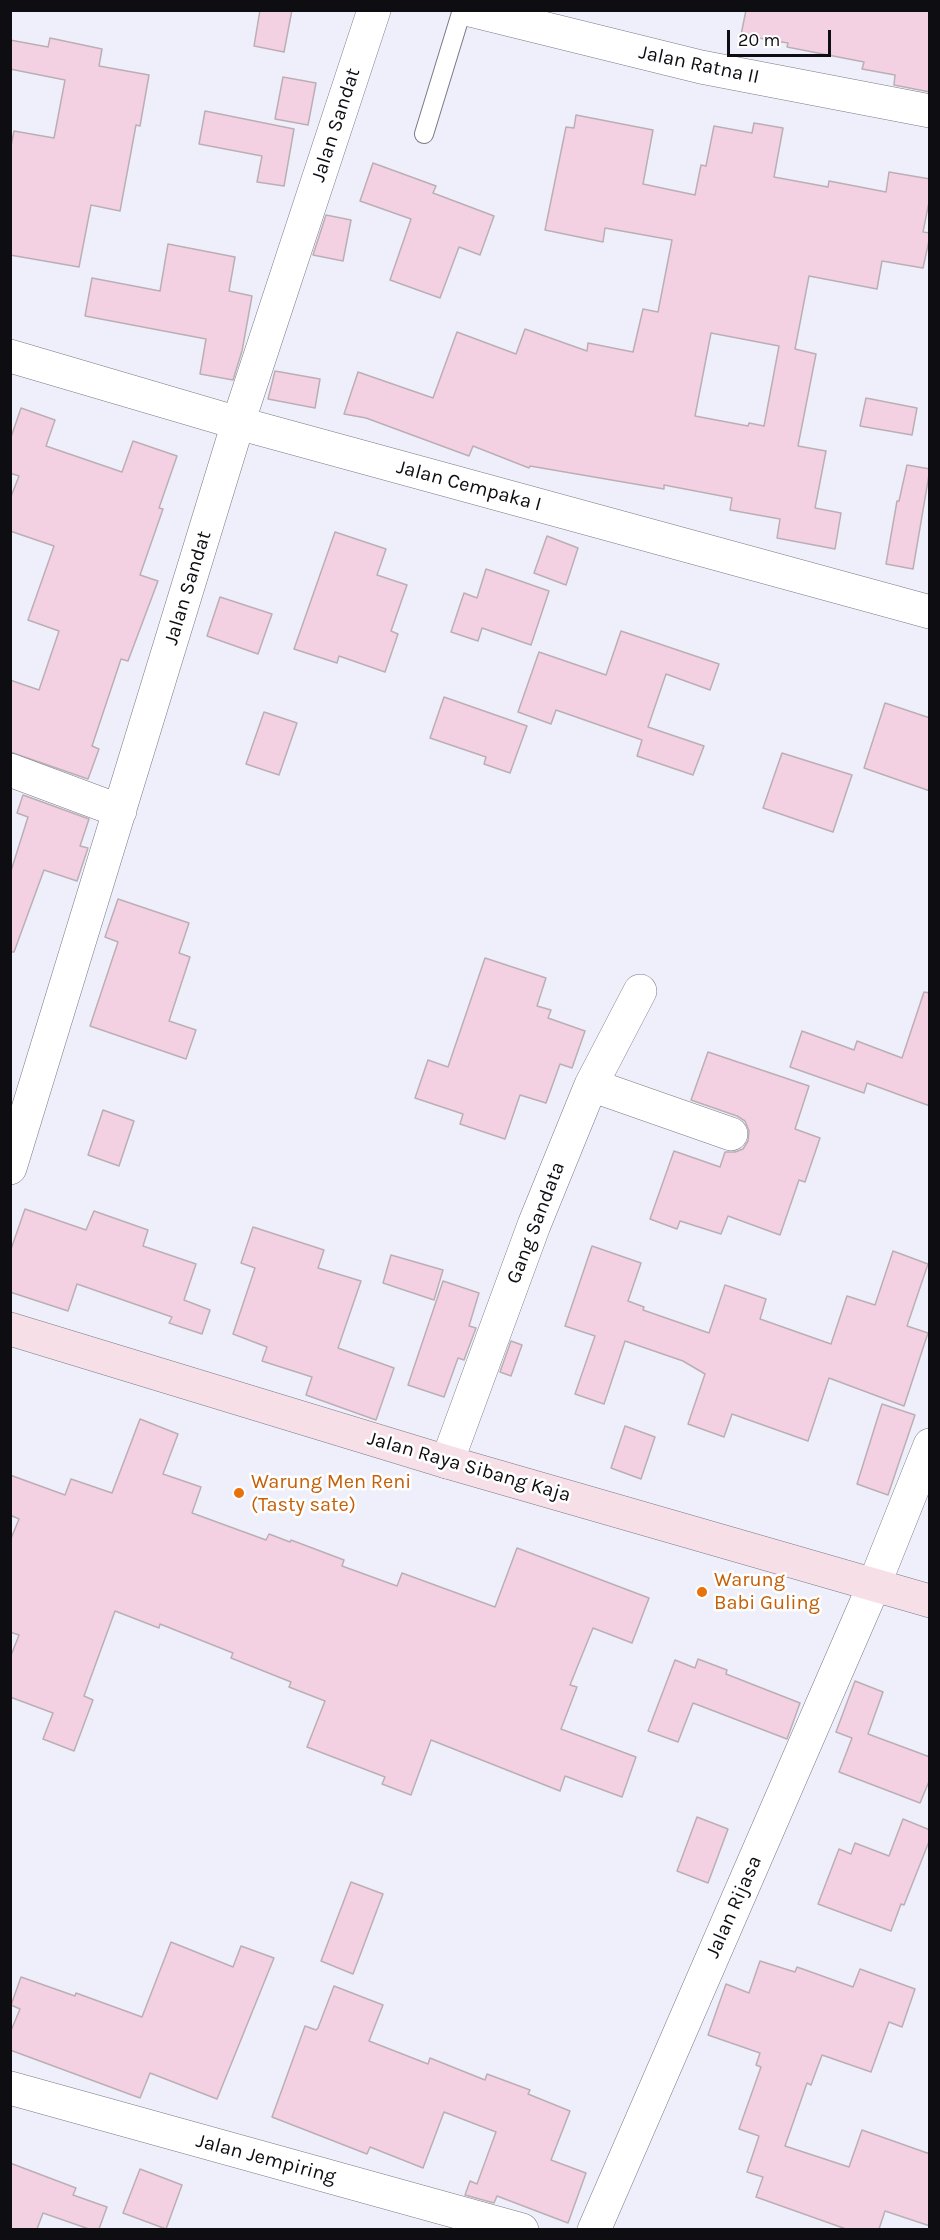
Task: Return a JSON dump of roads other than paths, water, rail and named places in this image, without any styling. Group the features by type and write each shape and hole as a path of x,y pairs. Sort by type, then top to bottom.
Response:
{"main road":[{"name":"Jalan Raya Sibang Kaja","path":"10,1329 447,1462 930,1601"}],"street":[{"name":"Jalan Sandat","path":"10,1168 238,423 374,10"},
{"name":"Jalan Ratna II","path":"470,10 701,67 930,111"},
{"name":"Jalan Cempaka I","path":"10,356 238,423 930,612"},
{"path":"10,770 120,811"},
{"name":"Gang Sandata","path":"447,1462 534,1225 591,1085 640,991"},
{"path":"591,1085 731,1134"},
{"name":"Jalan Rijasa","path":"594,2229 874,1586 930,1445"},
{"name":"Jalan Jempiring","path":"10,2088 522,2229"}],"lane":[{"path":"424,134 462,10"}],"place":[{"name":"Warung Men Reni (Tasty sate)","path":"239,1493"},
{"name":"Warung Babi Guling","path":"702,1592"}]}
